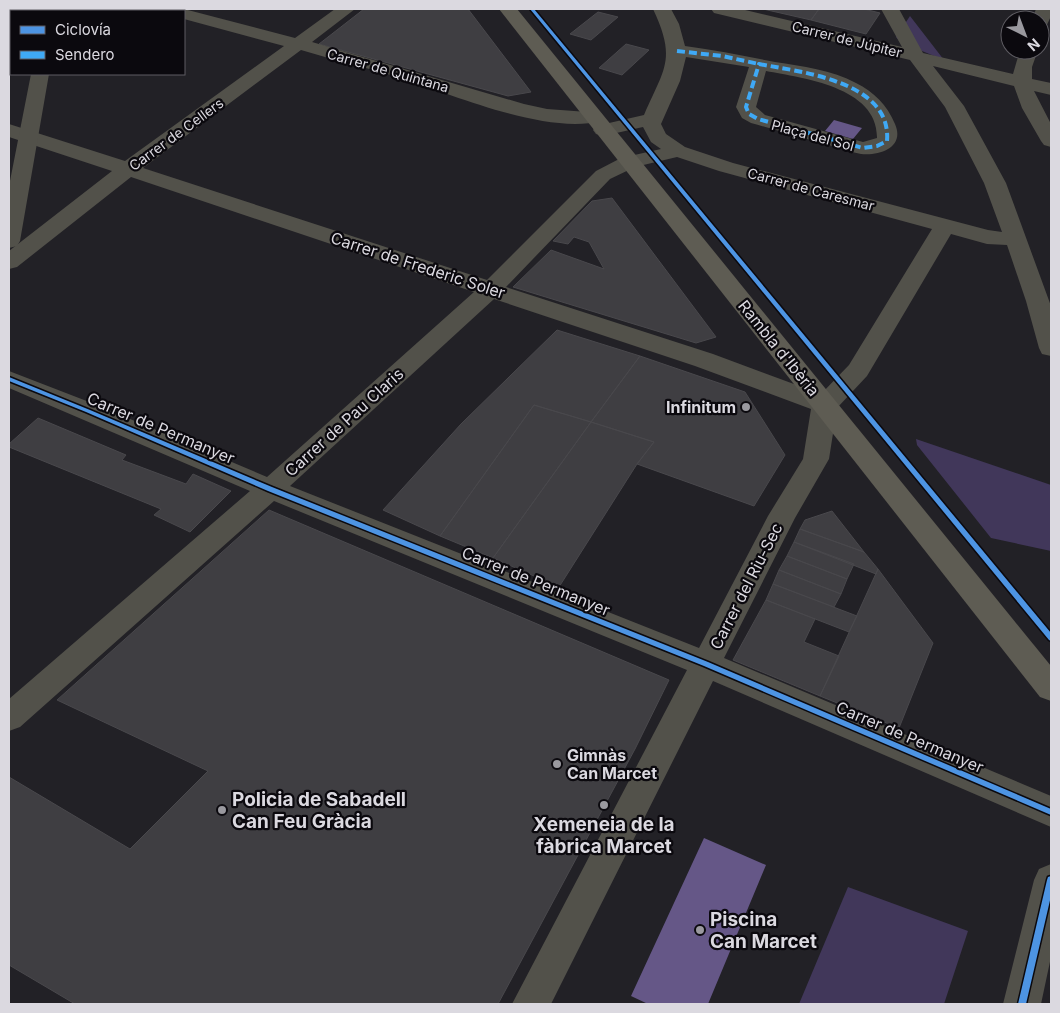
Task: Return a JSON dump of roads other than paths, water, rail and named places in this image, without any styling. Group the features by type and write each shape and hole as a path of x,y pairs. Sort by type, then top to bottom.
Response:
{"main road":[{"name":"Rambla d'Ibèria","path":"508,9 628,162 1051,688"}],"street":[{"name":"Carrer de Cellers","path":"9,262 128,169 346,9"},
{"name":"Carrer de Júpiter","path":"720,9 1051,89"},
{"path":"890,9 916,56 954,106 995,183 1038,301 1051,348"},
{"path":"669,11 677,51 674,74 651,124 658,138 678,151"},
{"name":"Carrer de Quintana","path":"185,14 299,44 523,109 598,123 652,119"},
{"name":"Plaça del Sol","path":"677,51 722,56 759,64 822,78 844,84 859,92 880,110 888,133 886,141 877,146 863,148 758,120 749,114 746,106 759,64"},
{"path":"1026,60 1022,71 1022,82 1028,98 1051,141"},
{"path":"9,241 19,133 40,75"},
{"name":"Carrer de Frederic Soler","path":"19,133 704,360 825,405"},
{"name":"Carrer de Caresmar","path":"678,151 726,167 987,237 1004,239 1016,237"},
{"name":"Carrer de Pau Claris","path":"9,718 270,489 492,289 582,194 603,175 628,162 678,151"},
{"path":"825,405 858,370 945,225"},
{"name":"Carrer de Permanyer","path":"9,379 270,489 706,664 1051,812"},
{"name":"Carrer del Riu-Sec","path":"531,1004 782,516 816,459 825,405"},
{"path":"1022,1004 1051,880"}],"place":[{"name":"Infinitum","path":"746,407"},
{"name":"Gimnàs Can Marcet","path":"557,764"},
{"name":"Xemeneia de la fàbrica Marcet","path":"604,805"},
{"name":"Policia de Sabadell Can Feu Gràcia","path":"222,810"},
{"name":"Piscina Can Marcet","path":"700,930"}]}
